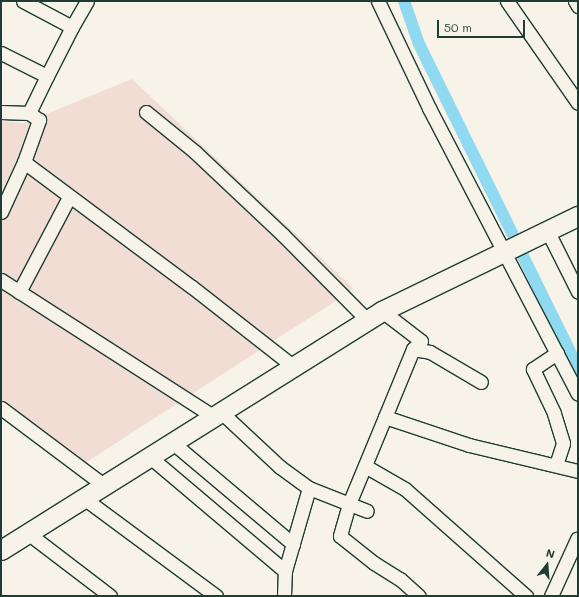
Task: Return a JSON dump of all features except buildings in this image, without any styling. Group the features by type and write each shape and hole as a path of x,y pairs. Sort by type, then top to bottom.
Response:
{"main road":[{"path":"1,550 85,499 374,316 505,250 578,216"}],"street":[{"path":"23,1 72,27"},
{"path":"29,112 72,27 87,1"},
{"path":"378,1 429,108 505,250 578,394"},
{"path":"507,1 578,103"},
{"path":"574,1 578,6"},
{"path":"1,53 47,76"},
{"path":"1,112 29,112 39,120 24,162 1,212"},
{"path":"146,112 201,158 283,236 374,316 421,341 413,349 349,504 340,536 374,563 400,579 419,596"},
{"path":"24,162 69,197 192,287 294,366"},
{"path":"19,292 69,197"},
{"path":"547,230 578,292"},
{"path":"1,280 218,415 280,467 310,488 367,511"},
{"path":"413,349 430,352 481,382"},
{"path":"556,465 563,443 554,413 533,369 557,353"},
{"path":"1,408 105,486"},
{"path":"385,417 469,445 578,471"},
{"path":"173,442 293,544"},
{"path":"150,457 285,571"},
{"path":"365,466 405,489 526,596"},
{"path":"284,596 285,571 310,488"},
{"path":"85,499 216,596"},
{"path":"29,534 110,596"},
{"path":"551,596 577,539"}],"shaded area":[{"path":"132,79 354,289 79,467 1,416 1,121 24,123"}],"waterway":[{"path":"404,1 419,44 512,233"},
{"path":"521,252 578,368"}]}
